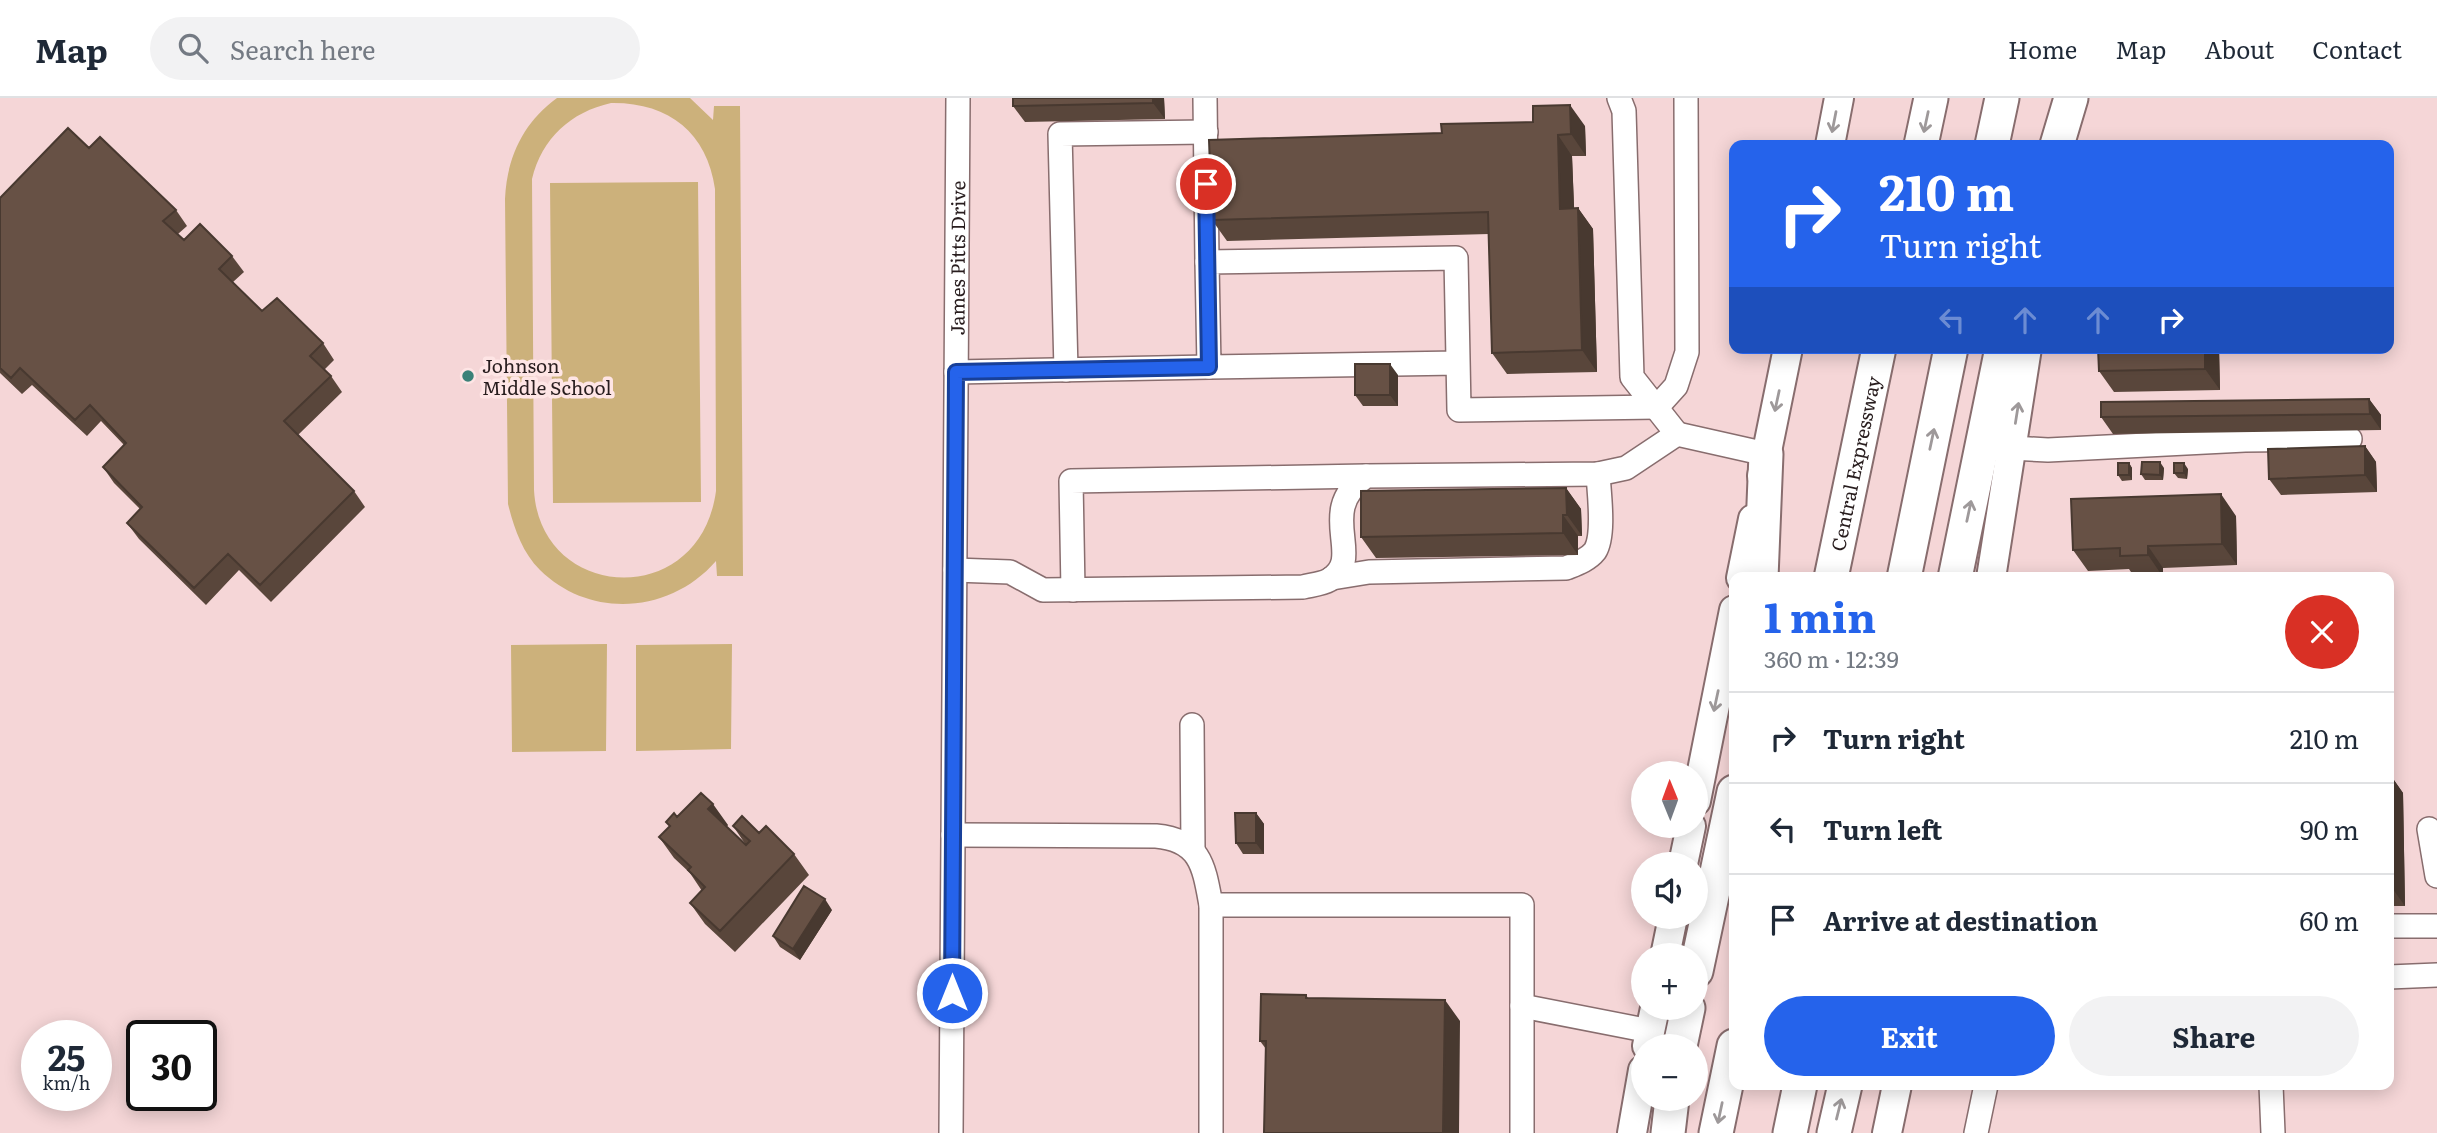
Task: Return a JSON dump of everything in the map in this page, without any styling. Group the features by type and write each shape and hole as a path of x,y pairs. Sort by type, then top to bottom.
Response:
{"highway":[{"path":"1922,140 1931,98"},
{"path":"1993,140 2002,98"},
{"path":"2059,140 2072,98"},
{"name":"Central Expressway","path":"1832,572 1878,354"},
{"path":"1905,572 1950,354"},
{"path":"1956,572 2001,354"},
{"path":"1761,572 1766,454"},
{"path":"1702,943 1729,816"},
{"path":"1716,1133 1729,1070"},
{"path":"1790,1133 1799,1090"},
{"path":"1833,1133 1844,1090"},
{"path":"1668,1133 1671,1111"}],"main road":[{"path":"1831,140 1839,98"},
{"path":"2065,140 2072,98"},
{"path":"1742,572 1787,354"},
{"path":"1992,572 2026,354"},
{"path":"1704,761 1729,635"},
{"path":"1886,1133 1895,1090"},
{"path":"1632,1133 1636,1111"}],"street":[{"name":"James Pitts Drive","path":"951,1133 958,98"},
{"path":"1205,98 1209,367"},
{"path":"1619,98 1624,111 1632,377 1677,434 1766,454"},
{"path":"1207,262 1455,258 1459,410 1657,407 1676,386 1688,352 1686,98"},
{"path":"1066,370 1060,134 1206,132"},
{"path":"956,372 1458,363"},
{"path":"1073,590 1072,481 1598,474 1626,468 1677,434"},
{"path":"2011,448 2075,449 2245,440 2350,439"},
{"path":"955,570 1010,572 1043,590 1073,590 1303,587 1332,578 1369,572 1566,568 1584,560 1595,551 1600,536 1598,474"},
{"path":"1332,578 1345,561 1340,522 1346,494 1366,476"},
{"path":"1192,725 1193,848 1205,869 1211,905 1211,1133"},
{"path":"2429,829 2437,877"},
{"path":"953,835 1156,836 1171,837 1193,848"},
{"path":"1211,905 1522,905 1522,1133"},
{"path":"2394,926 2437,926"},
{"path":"2394,977 2437,975"},
{"path":"1522,1006 1651,1028"},
{"path":"1976,1133 1985,1090"},
{"path":"2271,1090 2273,1133"}],"shaded area":[{"path":"557,98 690,98 713,120 714,106 740,106 743,576 717,576 716,561 698,578 677,591 654,600 630,604 606,603 583,597 560,586 534,563 520,539 508,504 505,199 513,155 526,130","holes":["611,103 650,108 681,124 694,136 711,169 715,189 716,491 704,530 682,557 653,573 621,578 590,571 563,554 543,527 534,490 532,179 543,151 560,129 571,120"]},
{"path":"698,182 701,502 553,503 550,183"},
{"path":"607,644 606,751 512,752 511,645"},
{"path":"732,644 731,749 636,751 636,645"}],"building":[{"path":"1013,98 1153,98 1153,103 1013,106"},
{"path":"1570,105 1571,134 1558,135 1560,209 1578,208 1582,350 1492,353 1488,212 1212,220 1209,140 1442,133 1441,124 1533,122 1533,106"},
{"path":"68,128 89,148 100,137 176,210 163,221 184,240 200,224 232,256 219,269 262,311 277,298 323,343 310,356 331,376 284,421 354,491 260,585 228,554 194,588 127,523 142,507 103,467 126,443 90,405 75,420 20,368 11,378 0,368 0,198"},
{"path":"2098,354 2205,354 2205,369 2099,371"},
{"path":"1355,364 1390,364 1390,395 1355,395"},
{"path":"2369,399 2370,414 2101,417 2101,402"},
{"path":"2365,446 2365,475 2269,479 2268,449"},
{"path":"2142,462 2160,462 2160,475 2141,474"},
{"path":"2118,463 2129,463 2129,475 2118,475"},
{"path":"2174,463 2184,463 2184,473 2174,473"},
{"path":"1566,488 1567,515 1563,515 1563,533 1361,537 1361,491"},
{"path":"2221,494 2222,544 2148,546 2148,555 2120,556 2120,548 2073,550 2071,499"},
{"path":"701,793 713,804 708,809 746,845 750,841 733,826 742,816 759,833 766,826 794,854 720,931 690,903 705,887 688,870 691,867 659,837 670,826 666,822 674,813 677,817"},
{"path":"1235,813 1256,813 1256,843 1236,843"},
{"path":"804,886 825,899 793,949 773,936"},
{"path":"1261,994 1306,995 1306,998 1445,1000 1443,1133 1264,1133 1266,1041 1260,1041"}],"place":[{"name":"Johnson Middle School","path":"468,376"}],"route":[{"path":"952,993 956,372 1209,367 1206,184"}]}
